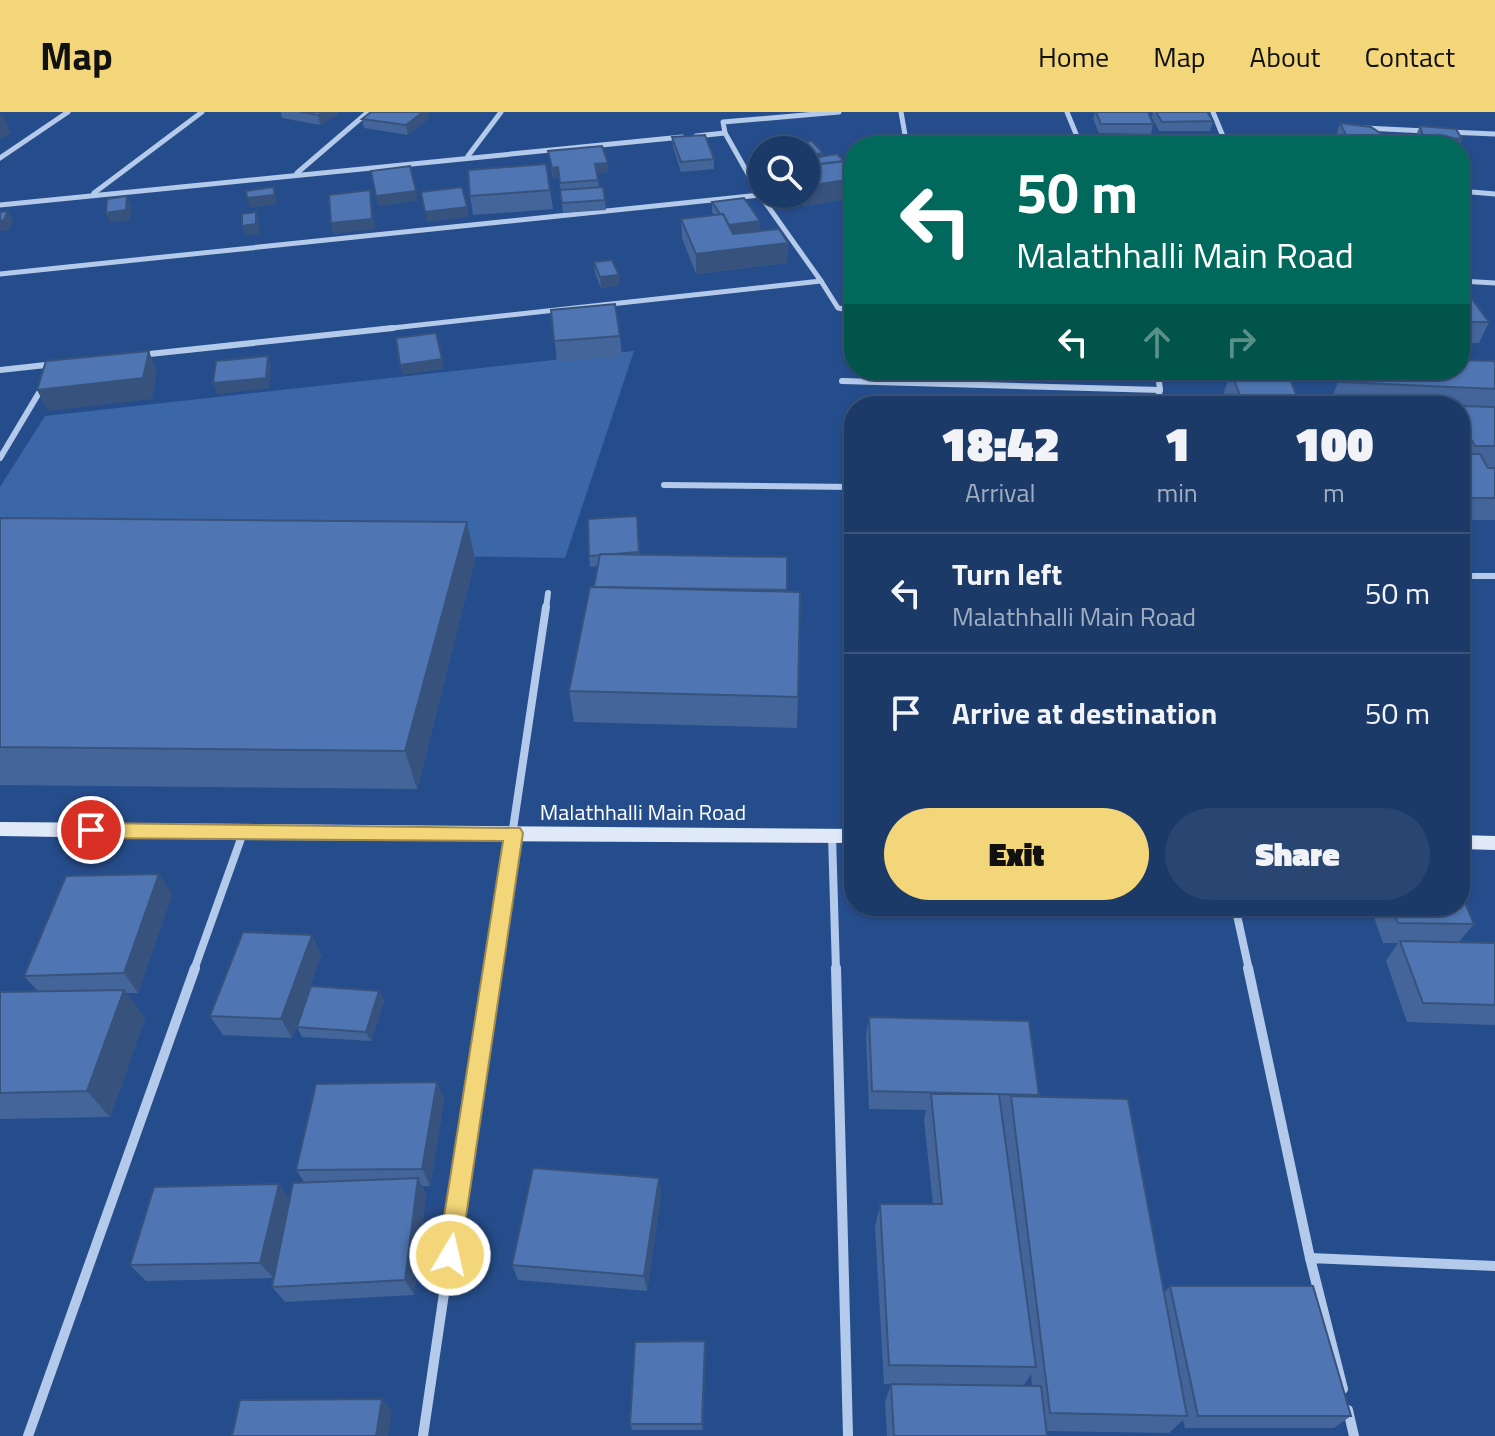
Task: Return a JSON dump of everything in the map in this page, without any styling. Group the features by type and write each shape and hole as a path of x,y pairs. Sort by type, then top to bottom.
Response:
{"main road":[{"name":"Malathhalli Main Road","path":"0,829 844,836"},
{"path":"1470,842 1495,843"}],"street":[{"path":"0,158 68,112"},
{"path":"93,195 202,112"},
{"path":"297,173 368,112"},
{"path":"468,156 501,112"},
{"path":"723,112 725,133 748,174"},
{"path":"723,122 839,112"},
{"path":"901,112 905,136"},
{"path":"1067,112 1077,136"},
{"path":"1213,112 1223,136"},
{"path":"1351,128 1431,131"},
{"path":"1447,132 1495,134"},
{"path":"0,205 468,156 725,133"},
{"path":"1470,192 1495,194"},
{"path":"0,274 748,196"},
{"path":"769,208 838,308 844,309"},
{"path":"134,356 821,281"},
{"path":"1470,282 1495,283"},
{"path":"0,370 56,364 0,458"},
{"path":"1158,396 1159,380"},
{"path":"842,381 1160,390"},
{"path":"664,485 844,487"},
{"path":"1470,576 1495,576"},
{"path":"423,1436 548,593"},
{"path":"28,1436 243,833"},
{"path":"832,836 848,1436"},
{"path":"1237,916 1310,1258 1354,1436"},
{"path":"1310,1258 1495,1266"}],"shaded area":[{"path":"634,351 565,558 0,549 0,487 45,416"}],"building":[{"path":"371,112 423,112 406,125 362,119"},
{"path":"1096,112 1148,112 1153,124 1101,124"},
{"path":"1156,112 1207,112 1213,121 1162,122"},
{"path":"1340,123 1371,127 1383,135 1346,135"},
{"path":"1420,126 1456,129 1460,136 1423,136"},
{"path":"705,135 714,159 681,162 672,137"},
{"path":"602,146 608,163 595,164 598,180 560,183 558,167 552,168 548,151"},
{"path":"837,154 844,161 820,164 820,157"},
{"path":"844,161 844,180 820,184 820,164"},
{"path":"546,164 550,190 470,196 468,170"},
{"path":"410,166 416,191 376,196 371,171"},
{"path":"274,187 274,195 247,198 246,191"},
{"path":"462,187 467,207 425,212 421,192"},
{"path":"603,187 605,200 562,203 560,190"},
{"path":"370,190 372,219 331,223 329,195"},
{"path":"127,196 126,210 106,213 107,199"},
{"path":"744,198 748,208 760,221 729,225 712,202"},
{"path":"8,211 4,220 0,221 0,212"},
{"path":"256,212 256,224 242,226 242,214"},
{"path":"723,214 733,234 779,229 788,243 696,254 681,219"},
{"path":"612,260 619,275 600,277 594,262"},
{"path":"1470,296 1489,322 1470,322"},
{"path":"615,304 620,336 554,341 551,310"},
{"path":"436,333 442,359 400,365 396,338"},
{"path":"149,351 143,378 37,390 46,361"},
{"path":"268,356 266,378 213,383 216,361"},
{"path":"1470,360 1495,361 1495,389 1340,382 1470,380"},
{"path":"1234,380 1290,380 1297,396 1240,396"},
{"path":"1470,406 1495,407 1495,446 1475,446 1470,438"},
{"path":"1470,454 1480,454 1488,468 1495,468 1495,498 1470,498"},
{"path":"637,516 639,552 589,556 588,519"},
{"path":"0,518 467,522 405,751 0,747"},
{"path":"600,554 787,557 787,590 594,587"},
{"path":"590,587 800,592 798,697 569,691"},
{"path":"159,874 124,973 24,976 66,876"},
{"path":"1470,915 1474,924 1398,923 1395,916"},
{"path":"243,932 312,935 281,1019 210,1016"},
{"path":"1400,941 1495,943 1495,1005 1423,1003"},
{"path":"311,986 379,991 366,1032 297,1027"},
{"path":"124,990 87,1091 0,1093 0,992"},
{"path":"869,1017 1029,1021 1039,1095 872,1091"},
{"path":"437,1082 422,1169 296,1170 316,1084"},
{"path":"931,1094 999,1094 1036,1367 889,1365 880,1204 942,1204"},
{"path":"1011,1096 1128,1099 1187,1416 1050,1413"},
{"path":"533,1168 659,1178 644,1276 512,1265"},
{"path":"418,1178 405,1280 272,1287 293,1183"},
{"path":"279,1184 260,1263 130,1265 154,1187"},
{"path":"1170,1286 1313,1286 1351,1416 1198,1416"},
{"path":"705,1341 702,1424 630,1424 635,1342"},
{"path":"891,1384 1041,1386 1047,1436 894,1436"},
{"path":"382,1399 376,1436 232,1436 240,1400"}],"route":[{"path":"91,830 513,833 450,1255"}]}
